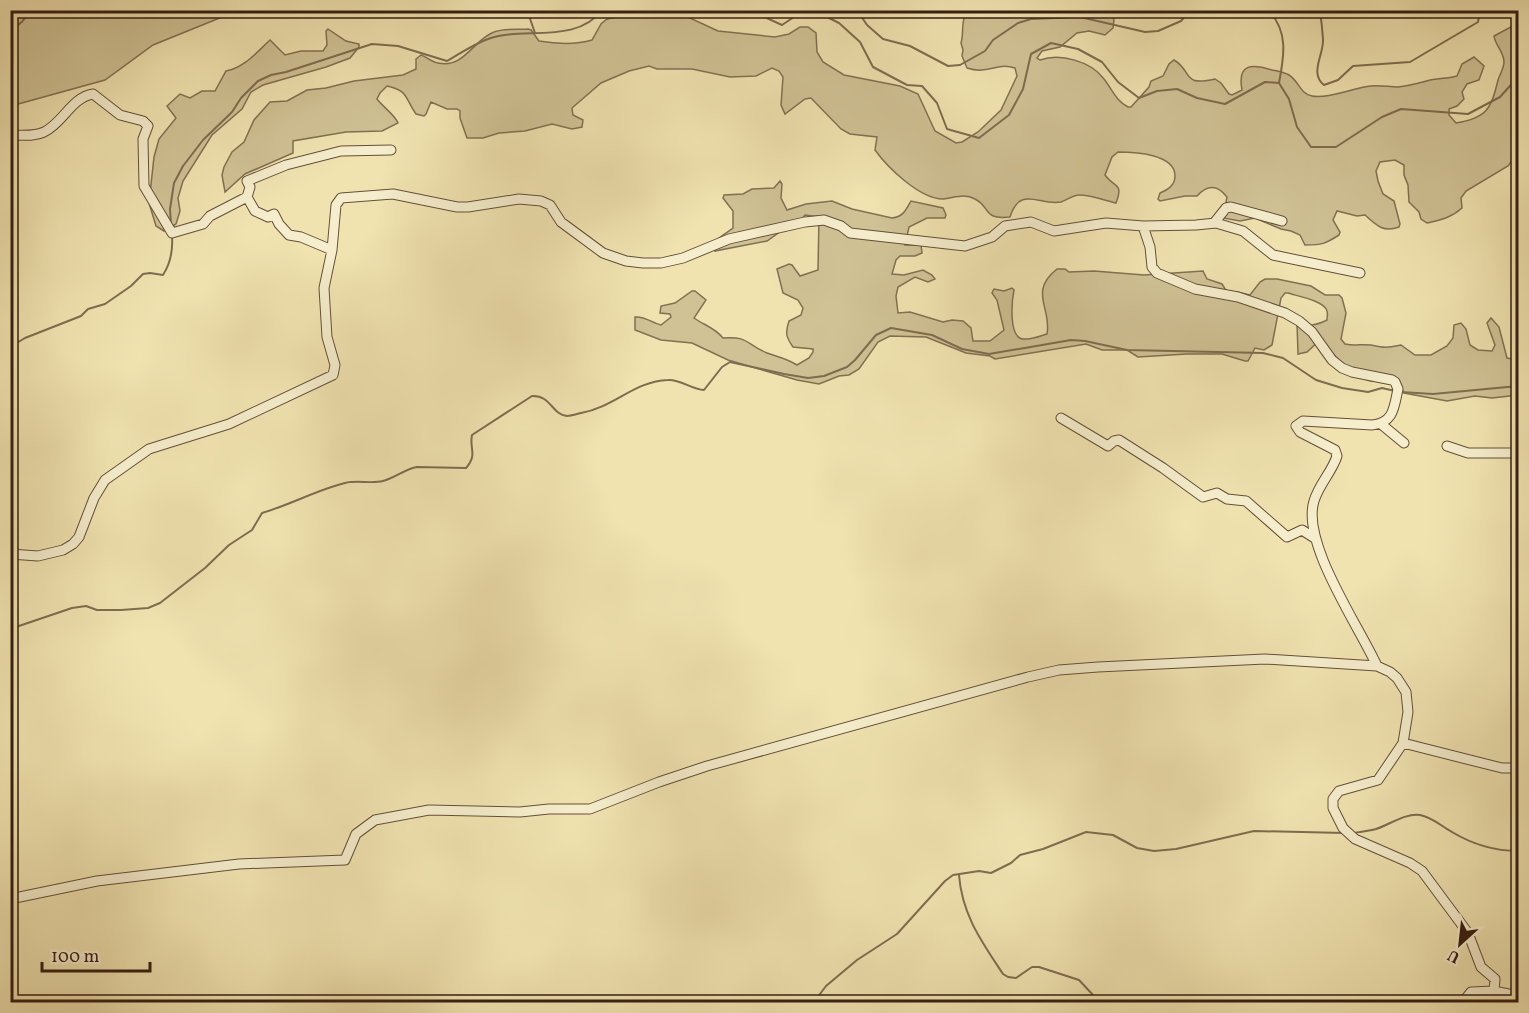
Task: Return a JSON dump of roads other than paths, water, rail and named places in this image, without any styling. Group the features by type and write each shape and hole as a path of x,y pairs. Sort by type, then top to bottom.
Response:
{"street":[{"path":"10,135 34,135 46,132 68,110 88,95 93,94 120,115 147,124 148,128 143,138 144,186 172,233 203,224 210,216 247,197 250,188 247,181 286,165 340,151 391,150"},
{"path":"10,554 38,556 63,550 73,544 79,537 94,498 105,480 149,449 229,424 333,375 335,365 327,337 324,295 338,200 346,197 393,194 457,207 519,199 541,201 550,205 561,222 603,253 626,261 643,263 661,263 683,258 729,239 805,222 825,220 841,226 850,233 965,246 992,237 1005,226 1030,222 1054,231 1106,223 1143,226 1214,223 1243,231 1273,255 1360,273"},
{"path":"247,197 255,211 267,217 274,214 289,235 302,237 332,250"},
{"path":"1214,223 1226,208 1231,207 1282,221"},
{"path":"1143,226 1150,247 1152,267 1157,273 1195,289 1238,297 1285,313 1312,332 1332,360 1342,368 1395,382 1398,389 1391,416 1386,422 1381,424 1303,421 1296,426 1300,432 1335,450 1337,456 1314,501 1312,526 1340,596 1377,666"},
{"path":"1061,418 1108,446 1119,440 1203,497 1217,493 1227,499 1246,501 1287,537 1302,530 1316,538"},
{"path":"1381,424 1404,443"},
{"path":"1447,446 1468,453 1518,453"},
{"path":"10,899 97,881 239,864 345,860 356,834 375,820 403,813 429,810 520,812 590,809 707,766 1059,670 1265,659 1377,666 1397,678 1406,692 1408,711 1403,744 1378,780 1339,791 1333,799 1333,808 1343,828 1355,839 1410,863 1422,872 1468,933 1481,967 1495,979 1494,991"},
{"path":"1403,744 1502,768 1518,768"},
{"path":"1463,1002 1471,992 1494,991 1518,996"}],"waterway":[{"path":"10,29 22,22 30,10"},
{"path":"527,10 535,33"},
{"path":"171,225 170,209 174,183 183,166 203,140 232,112 241,98 258,81 372,44 398,46 447,61 478,43 502,35 548,33 578,27 591,21 602,10"},
{"path":"749,10 782,25 797,15 815,11 839,23 860,42 873,67 907,85 922,86 937,103 947,129 979,138 1009,115 1023,89 1031,54 1051,43 1078,49 1102,62 1118,82 1139,98 1157,91 1177,89 1197,98 1225,104 1265,82 1279,83 1289,99 1297,127 1311,147 1336,147 1382,117 1401,109 1468,114 1500,97 1518,77"},
{"path":"857,10 867,25 883,39 910,46 948,66 960,65 985,51 993,40 1018,23 1031,19 1080,17 1145,32 1158,31 1181,21 1190,10"},
{"path":"1268,10 1275,18 1282,35 1283,54 1279,83"},
{"path":"1319,10 1323,45 1317,69 1324,85 1338,80 1353,66 1410,62 1478,22 1480,10"},
{"path":"10,347 25,338 81,316 88,309 105,304 131,286 143,274 163,275 168,266 172,237"},
{"path":"10,629 72,608 86,606 97,610 121,610 148,608 160,603 205,568 229,545 252,530 262,513 325,489 350,482 383,481 417,467 466,468 472,459 472,435 532,396 543,399 562,415 569,416 593,410 656,381 672,380 704,390 722,367 730,362 808,378 824,376 847,367 876,335 891,328 932,335 962,349 989,354 1071,340 1127,350 1263,353 1283,358 1316,380 1342,388 1368,392 1382,388 1395,391"},
{"path":"1401,392 1433,394 1518,386"},
{"path":"1353,833 1376,829 1409,816 1420,815 1476,843 1501,850 1518,851"},
{"path":"814,1002 826,986 857,960 897,934 953,875 979,871 991,873 1011,863 1020,855 1043,849 1086,832 1113,835 1137,848 1154,851 1176,849 1254,831 1344,833"},
{"path":"959,875 964,903 974,928 1003,974 1016,978 1032,967 1039,967 1079,980 1093,995 1092,1002"}]}
